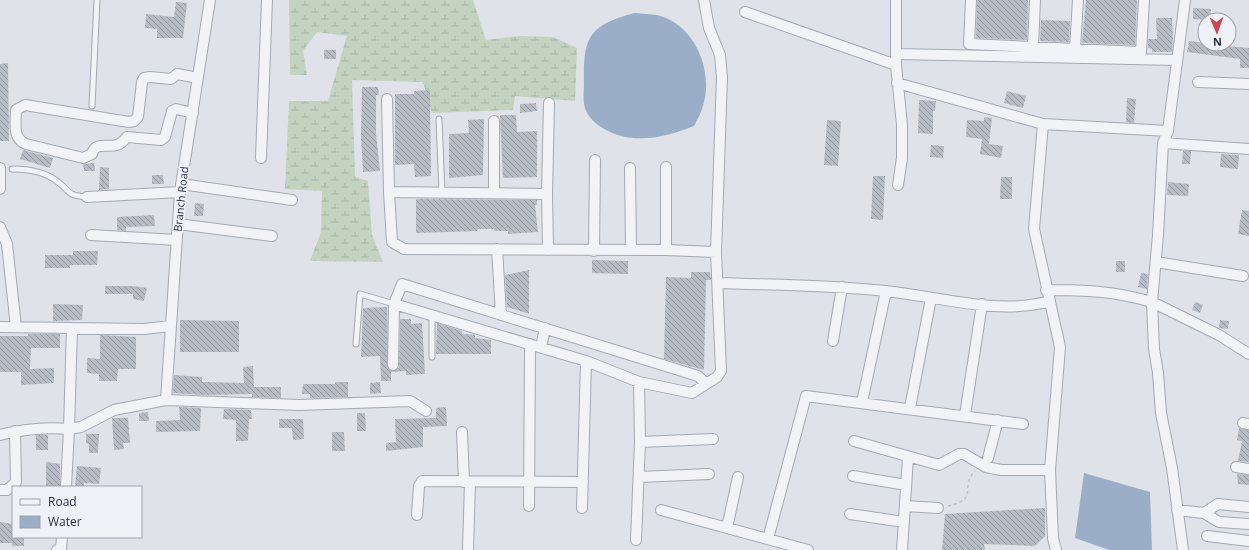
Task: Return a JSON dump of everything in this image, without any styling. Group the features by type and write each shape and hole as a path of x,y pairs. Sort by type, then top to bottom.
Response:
{"street":[{"name":"Branch Road","path":"166,400 181,188 210,0"},
{"path":"261,158 267,0"},
{"path":"394,304 586,361 639,382 692,393 717,377 721,371 716,252 722,78 720,55 709,28 704,0"},
{"path":"896,0 896,65 902,125 902,158 898,185"},
{"path":"971,0 969,44 1141,52 1144,0"},
{"path":"1033,47 1035,0"},
{"path":"1075,49 1078,0"},
{"path":"1183,550 1172,468 1161,413 1158,373 1154,349 1152,302 1156,262 1163,143 1168,131 1185,0"},
{"path":"745,12 896,65"},
{"path":"896,54 1177,60"},
{"path":"192,112 176,109 172,111 165,137 161,140 127,137 117,145 98,146 93,150 92,154 83,158 26,144 19,141 16,136 16,110 25,105 129,122 134,121 138,117 142,82 144,78 150,77 171,79 177,74 198,78"},
{"path":"1198,82 1249,84"},
{"path":"898,83 1043,124 1168,131"},
{"path":"387,99 389,192 392,242 398,247 407,249 666,250 716,252"},
{"path":"548,250 547,194 549,103"},
{"path":"494,121 494,193"},
{"path":"127,137 129,122"},
{"path":"1043,124 1034,229 1046,290 1050,301 1060,347 1050,470 1056,550"},
{"path":"1163,143 1249,149"},
{"path":"594,250 595,160"},
{"path":"666,167 666,250"},
{"path":"0,168 0,189"},
{"path":"630,168 631,250"},
{"path":"87,197 181,188 292,200"},
{"path":"389,192 547,194"},
{"path":"178,224 272,236"},
{"path":"0,227 7,244 16,327"},
{"path":"90,235 177,240"},
{"path":"497,249 501,315"},
{"path":"1156,262 1242,276"},
{"path":"718,283 886,291 982,304 1021,306 1050,301"},
{"path":"393,365 394,304 402,284 698,376 706,384"},
{"path":"833,341 842,288"},
{"path":"1046,290 1095,290 1126,294 1152,302 1219,335 1249,354"},
{"path":"862,402 886,291"},
{"path":"910,408 931,298"},
{"path":"965,415 982,304"},
{"path":"0,326 144,329 171,326"},
{"path":"66,486 72,328"},
{"path":"540,347 545,328"},
{"path":"529,506 530,344"},
{"path":"582,508 586,361"},
{"path":"636,540 640,442 639,382"},
{"path":"768,539 806,396 965,415 1023,424"},
{"path":"0,435 15,431 47,427 69,430 81,427 114,410 166,400 299,405 410,402 426,411"},
{"path":"988,458 998,420"},
{"path":"0,490 7,490 16,482 15,431"},
{"path":"462,432 467,482 468,550"},
{"path":"640,442 713,439"},
{"path":"854,441 939,465 959,454 964,454 980,465 1001,470 1050,470"},
{"path":"902,550 908,457"},
{"path":"1236,467 1249,468"},
{"path":"639,477 710,474"},
{"path":"853,476 906,485"},
{"path":"727,528 738,477"},
{"path":"417,515 419,486 422,481 529,483 583,482"},
{"path":"1204,513 1218,504 1249,507"},
{"path":"905,506 938,508"},
{"path":"661,510 808,550"},
{"path":"1177,510 1204,513 1219,522 1249,524"},
{"path":"850,514 904,522"},
{"path":"1207,536 1249,541"},
{"path":"60,550 62,538"}],"lane":[{"path":"92,106 97,0"},
{"path":"439,119 442,193"},
{"path":"12,169 22,169 48,176 58,182 72,196 87,197"},
{"path":"356,344 360,294 394,304"},
{"path":"432,315 432,357"}],"path":[{"path":"938,508 961,503 966,497 970,476 980,465"}],"green space":[{"path":"289,0 473,0 486,40 519,36 553,37 577,48 575,101 515,96 513,110 432,113 423,82 352,80 355,177 368,181 372,235 383,262 310,261 321,232 322,191 285,189 289,101 328,101 347,36 317,32 303,51 307,75 290,75"}],"water":[{"path":"635,13 657,15 670,20 682,28 698,51 706,78 706,92 702,109 694,126 659,137 624,137 601,127 587,113 584,101 584,68 587,44 598,29 607,23"},
{"path":"1084,473 1150,492 1152,550 1109,550 1075,538"}],"building":[{"path":"977,0 1028,0 1027,40 976,38"},
{"path":"1086,0 1137,0 1135,45 1082,43"},
{"path":"176,2 187,3 183,38 157,38 157,29 145,28 146,14 174,17"},
{"path":"1193,8 1211,9 1211,12 1197,12 1197,19 1193,19"},
{"path":"1156,18 1172,18 1172,52 1152,52 1152,49 1148,48 1148,39 1157,39"},
{"path":"1041,20 1070,21 1069,42 1040,41"},
{"path":"1189,41 1197,42 1197,52 1237,52 1237,47 1249,48 1249,68 1240,68 1240,59 1187,52"},
{"path":"324,50 336,50 336,59 324,59"},
{"path":"8,63 9,141 0,141 0,64"},
{"path":"362,87 378,87 379,95 376,95 376,133 380,171 363,172 361,137"},
{"path":"430,90 431,176 415,177 414,164 395,165 395,94 414,94 414,91"},
{"path":"1007,91 1026,96 1023,108 1004,103"},
{"path":"1127,98 1136,99 1134,123 1126,122"},
{"path":"919,100 936,101 935,111 933,111 933,134 918,133"},
{"path":"536,103 537,111 520,113 520,104"},
{"path":"500,115 516,115 517,132 537,131 537,177 503,178"},
{"path":"984,117 992,118 989,144 1003,146 1001,158 980,154 982,139 966,137 967,120 984,121"},
{"path":"484,119 483,175 449,178 449,134 469,133 468,120"},
{"path":"827,120 841,121 838,166 824,165"},
{"path":"931,145 944,146 943,158 930,157"},
{"path":"23,150 53,158 50,168 20,159"},
{"path":"1183,151 1191,151 1190,164 1182,164"},
{"path":"1221,154 1239,155 1238,169 1220,167"},
{"path":"94,163 95,171 84,171 83,164"},
{"path":"100,167 109,168 109,189 99,190"},
{"path":"152,175 163,175 164,184 152,184"},
{"path":"873,176 885,176 883,220 871,219"},
{"path":"1001,177 1012,177 1012,199 1000,199"},
{"path":"1168,182 1189,184 1188,196 1167,195"},
{"path":"416,199 537,200 537,205 535,205 538,232 508,234 508,231 478,229 478,231 416,233"},
{"path":"195,203 204,204 203,216 194,216"},
{"path":"1242,210 1249,211 1249,236 1238,234"},
{"path":"154,215 155,226 126,227 126,231 117,230 117,217"},
{"path":"73,251 98,251 97,265 70,265 70,268 45,268 45,255 73,255"},
{"path":"592,260 628,261 628,274 592,273"},
{"path":"1116,261 1125,261 1125,272 1116,272"},
{"path":"529,270 529,314 507,307 505,275"},
{"path":"691,272 710,272 711,280 706,280 704,370 664,359 666,277 691,278"},
{"path":"1141,273 1148,274 1147,289 1138,287"},
{"path":"105,286 133,286 147,288 144,301 133,299 133,294 105,294"},
{"path":"1195,302 1203,305 1200,313 1192,310"},
{"path":"53,304 83,305 82,320 53,321"},
{"path":"387,307 388,368 393,371 399,368 400,319 411,319 411,324 422,323 425,374 406,375 406,371 391,372 391,381 381,381 380,356 361,357 363,308"},
{"path":"180,320 239,321 239,352 180,352"},
{"path":"1220,320 1229,321 1228,329 1219,328"},
{"path":"437,323 462,331 462,334 475,335 475,338 491,340 491,354 436,354"},
{"path":"28,334 60,334 60,348 31,348 30,369 54,368 54,383 21,385 21,372 0,372 0,336 28,336"},
{"path":"100,335 136,337 136,369 118,369 117,381 99,381 99,374 87,373 87,358 100,359"},
{"path":"253,366 254,387 281,387 281,398 252,397 252,394 204,395 173,393 174,375 202,377 202,382 244,383 243,367"},
{"path":"335,382 348,382 348,397 310,398 310,394 302,394 303,384 335,384"},
{"path":"380,382 381,393 370,394 370,383"},
{"path":"179,407 201,408 200,431 156,432 156,421 180,420"},
{"path":"446,407 447,426 423,427 423,447 386,451 386,443 396,442 395,419 436,418 436,408"},
{"path":"224,409 251,410 252,419 249,419 248,441 236,441 236,420 223,419"},
{"path":"148,412 149,421 139,421 139,413"},
{"path":"357,413 365,413 366,431 357,431"},
{"path":"112,418 128,418 130,443 123,443 124,449 114,450"},
{"path":"279,419 303,419 304,439 293,440 292,428 279,428"},
{"path":"1239,428 1249,430 1249,462 1238,461 1242,441 1237,440"},
{"path":"332,432 344,432 345,451 332,451"},
{"path":"86,434 99,434 98,453 89,453 89,444 86,443"},
{"path":"36,435 48,435 48,450 36,450"},
{"path":"46,462 60,464 60,486 46,486"},
{"path":"77,466 101,468 99,484 84,483 84,486 75,486"},
{"path":"1237,474 1249,475 1249,485 1238,484"},
{"path":"1045,508 1045,536 1035,546 984,544 985,550 942,550 945,514"},
{"path":"0,522 12,524 12,538 24,538 24,546 12,546 12,543 0,543"}]}
